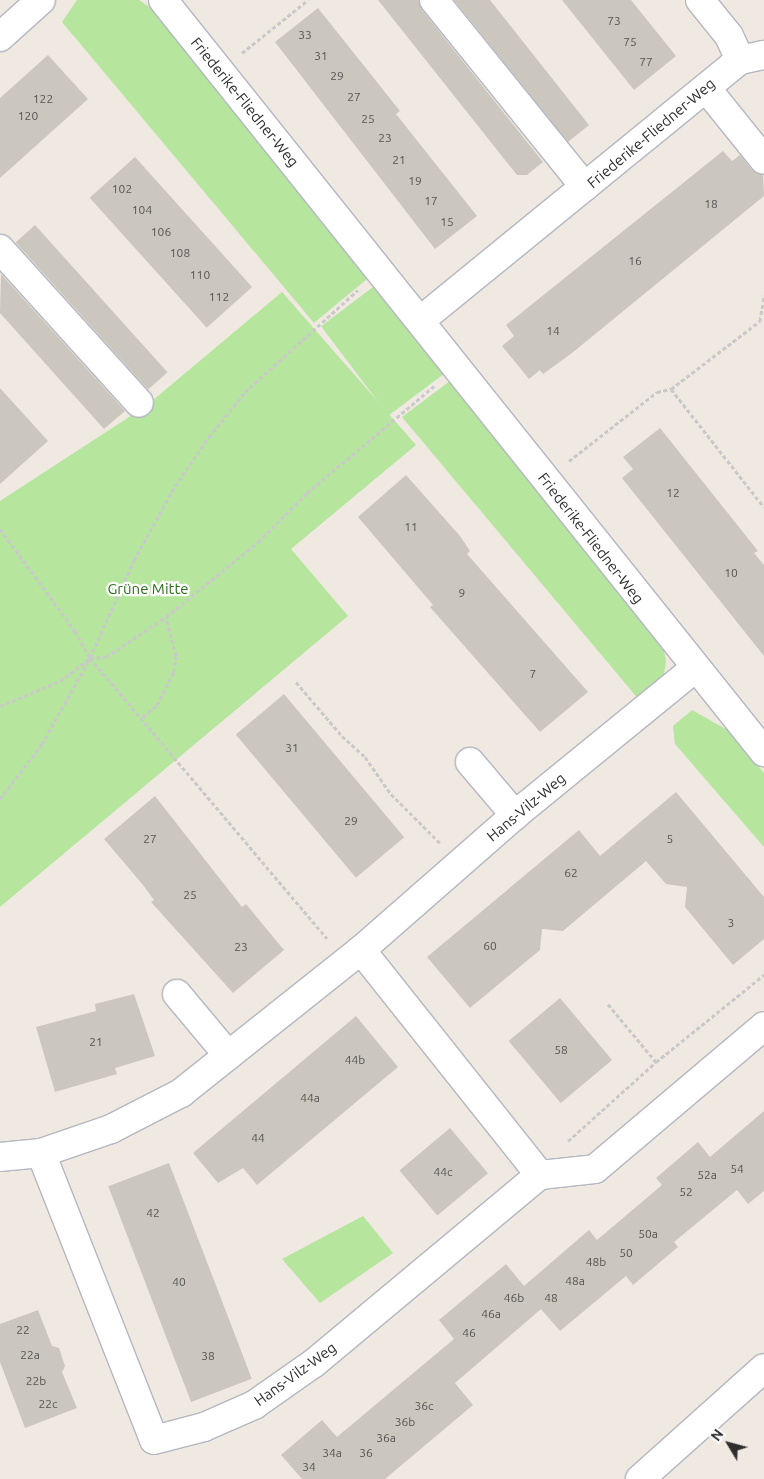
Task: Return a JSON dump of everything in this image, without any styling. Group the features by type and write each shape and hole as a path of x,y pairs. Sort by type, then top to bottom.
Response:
{"street":[{"name":"Friederike-Fliedner-Weg","path":"163,0 458,366 545,480 764,752"},
{"path":"434,0 585,187"},
{"name":"Friederike-Fliedner-Weg","path":"421,320 706,88 752,58 730,36 700,0"},
{"path":"0,37 39,1"},
{"path":"706,88 764,160"},
{"path":"0,249 139,403"},
{"name":"Hans-Vilz-Weg","path":"0,1157 41,1153 111,1129 181,1093 354,956 515,815 695,668"},
{"path":"470,762 515,815"},
{"path":"354,956 540,1174 595,1169 764,1026"},
{"path":"177,994 228,1056"},
{"name":"Hans-Vilz-Weg","path":"41,1153 154,1440 204,1427 254,1405 314,1363 540,1174"},
{"path":"640,1479 764,1368"}],"path":[{"path":"220,70 308,0"},
{"path":"0,798 42,744 90,658 134,560 176,486 209,437 245,392 380,271"},
{"path":"545,480 658,392 671,389 760,321 764,295"},
{"path":"0,706 60,681 90,658 106,657 166,617 258,542 307,494 458,366"},
{"path":"671,389 764,507"},
{"path":"0,529 75,631 90,658 354,956"},
{"path":"143,717 158,705 174,672 176,656 166,617"},
{"path":"296,682 342,736 366,757 390,794 458,864"},
{"path":"540,1174 563,1145 656,1062 764,975"},
{"path":"608,1004 656,1062"}],"green space":[{"path":"77,0 139,0 160,14 367,279 314,323 62,22"},
{"path":"377,284 444,373 388,416 321,326"},
{"name":"Grüne Mitte","path":"282,292 416,445 291,549 348,616 0,907 0,501 146,406"},
{"path":"450,381 664,650 666,662 663,679 640,701 402,417"},
{"path":"692,710 731,732 764,773 764,847 675,744 673,726"},
{"path":"363,1216 393,1253 320,1303 282,1259"}],"building":[{"path":"378,0 419,0 422,10 543,162 527,175 517,175"},
{"path":"454,0 490,0 589,125 568,142"},
{"path":"562,0 631,0 676,56 634,90"},
{"path":"318,8 400,111 396,114 477,216 435,249 275,42"},
{"path":"48,55 88,99 0,178 0,98"},
{"path":"723,151 732,161 740,155 752,170 763,175 764,196 572,353 543,374 540,370 529,379 502,346 514,336 506,325"},
{"path":"135,157 252,287 207,328 90,198"},
{"path":"35,225 167,372 148,390 16,242"},
{"path":"1,274 125,411 104,429 0,313"},
{"path":"0,388 48,441 0,484"},
{"path":"660,428 758,551 754,553 764,565 764,656 622,478 633,469 623,457"},
{"path":"406,475 460,536 470,551 467,554 588,692 540,732 430,607 433,605 358,517"},
{"path":"284,694 404,837 356,878 236,734"},
{"path":"676,792 764,897 764,939 733,965 685,907 687,887 666,884 646,861 563,931 542,929 540,950 470,1008 427,957 579,830 600,856"},
{"path":"155,796 242,907 246,904 284,950 233,993 151,902 154,900 143,885 104,839"},
{"path":"134,994 155,1056 115,1068 117,1074 55,1092 36,1027 96,1011 95,1004"},
{"path":"560,998 612,1060 561,1103 509,1041"},
{"path":"356,1016 398,1067 257,1185 243,1168 218,1183 193,1153"},
{"path":"764,1111 764,1191 748,1204 737,1190 674,1242 678,1247 633,1285 626,1276 560,1331 541,1309 455,1383 473,1405 385,1479 302,1479 281,1455 322,1420 337,1437 454,1339 439,1320 506,1264 524,1286 589,1230 597,1240 662,1185 656,1178 698,1142 710,1157"},
{"path":"450,1128 488,1173 437,1216 399,1170"},
{"path":"169,1163 252,1379 191,1402 108,1186"},
{"path":"38,1310 52,1346 59,1348 65,1366 62,1372 77,1408 25,1428 0,1362 0,1324"}]}
